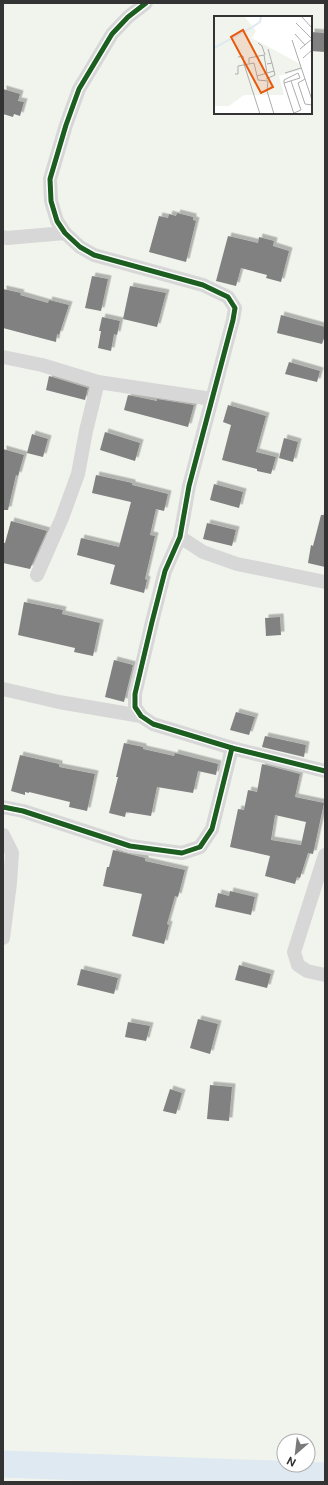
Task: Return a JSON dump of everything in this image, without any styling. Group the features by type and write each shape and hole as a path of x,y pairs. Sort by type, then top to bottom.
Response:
{"street":[{"path":"146,3 128,17 112,34 79,89 66,125 50,179 52,201 57,221 65,233 80,247 94,255 203,286 228,297 235,308 189,486 180,537 165,571 135,694 135,707 141,716 153,724 232,748 325,772"},
{"path":"3,237 7,238 65,233"},
{"path":"3,357 42,365 98,382 212,399"},
{"path":"37,575 62,518 78,474 98,382"},
{"path":"180,537 203,552 237,564 325,582"},
{"path":"3,689 59,702 141,716"},
{"path":"3,807 22,811 130,846 182,853 200,847 212,829 232,748"},
{"path":"3,835 12,853 3,938"},
{"path":"325,855 294,952 298,965 307,971 325,975"}],"shaded area":[{"path":"3,3 325,3 325,1482 3,1482"}],"building":[{"path":"312,32 325,33 325,52 312,51"},
{"path":"3,89 20,94 18,101 24,102 20,116 14,114 13,117 3,114"},
{"path":"177,213 193,217 193,220 196,221 186,262 149,252 159,216 168,218 169,214 176,216"},
{"path":"228,236 258,243 259,237 274,241 273,246 289,251 281,282 266,278 267,275 241,268 236,286 216,281"},
{"path":"92,276 108,279 101,311 85,308"},
{"path":"130,286 166,293 157,327 123,319"},
{"path":"3,289 21,293 20,295 48,303 49,300 69,305 59,335 57,334 56,342 3,328"},
{"path":"281,315 325,327 325,335 322,344 277,333"},
{"path":"102,317 120,321 117,335 114,334 111,351 98,348"},
{"path":"289,362 320,371 317,382 285,374"},
{"path":"49,376 88,388 85,400 46,390"},
{"path":"128,395 157,401 157,399 194,405 188,427 124,410"},
{"path":"228,405 266,416 256,452 276,457 271,474 222,460 231,425 223,422"},
{"path":"105,432 140,443 135,461 100,450"},
{"path":"32,434 48,439 43,457 27,453"},
{"path":"284,438 298,442 293,462 279,458"},
{"path":"3,449 24,455 18,476 16,475 8,510 3,510"},
{"path":"96,475 132,483 132,485 168,494 164,511 156,509 150,535 155,536 145,579 147,580 144,593 110,584 115,565 77,555 81,538 119,547 131,502 92,493"},
{"path":"214,484 243,492 239,508 210,500"},
{"path":"321,515 325,515 325,567 308,563 311,545 313,546"},
{"path":"11,521 47,531 30,569 3,563 3,543 5,543"},
{"path":"207,523 236,530 232,546 203,539"},
{"path":"24,602 63,610 62,614 100,623 93,656 74,652 75,648 18,635"},
{"path":"280,617 281,635 266,636 265,618"},
{"path":"114,660 133,665 124,702 105,697"},
{"path":"236,712 255,717 249,735 230,730"},
{"path":"265,736 306,745 304,757 262,747"},
{"path":"124,743 174,756 175,753 218,764 216,775 198,771 193,793 157,787 151,816 126,812 125,817 109,813 118,777 116,777"},
{"path":"20,755 59,764 59,767 95,774 87,811 69,807 70,802 29,792 25,792 25,795 11,791"},
{"path":"262,764 300,774 295,797 324,803 313,854 308,853 300,878 297,877 295,884 265,876 270,856 230,847 238,809 244,810 248,790 257,792","holes":["275,815 306,822 301,845 271,840"]},
{"path":"113,850 145,858 145,861 185,870 178,897 175,896 167,924 169,925 164,944 132,936 142,894 103,886 107,867 109,867"},
{"path":"230,891 255,897 251,915 215,907 218,893 229,896"},
{"path":"239,965 271,974 267,988 235,980"},
{"path":"81,969 118,978 114,994 77,985"},
{"path":"198,1019 218,1024 210,1054 190,1048"},
{"path":"128,1022 150,1026 146,1041 125,1037"},
{"path":"210,1085 232,1087 229,1121 207,1119"},
{"path":"170,1089 182,1093 176,1114 163,1111"}],"waterway":[{"path":"3,1464 325,1476"}],"cycle path":[{"path":"146,3 128,17 112,34 79,89 66,125 50,179 51,201 57,221 65,233 80,247 94,255 203,285 228,297 235,308 189,486 180,537 165,571 152,622 135,694 135,707 141,716 153,724 232,748 325,771"},
{"path":"3,807 23,811 130,846 182,853 200,847 212,829 232,748"}]}
